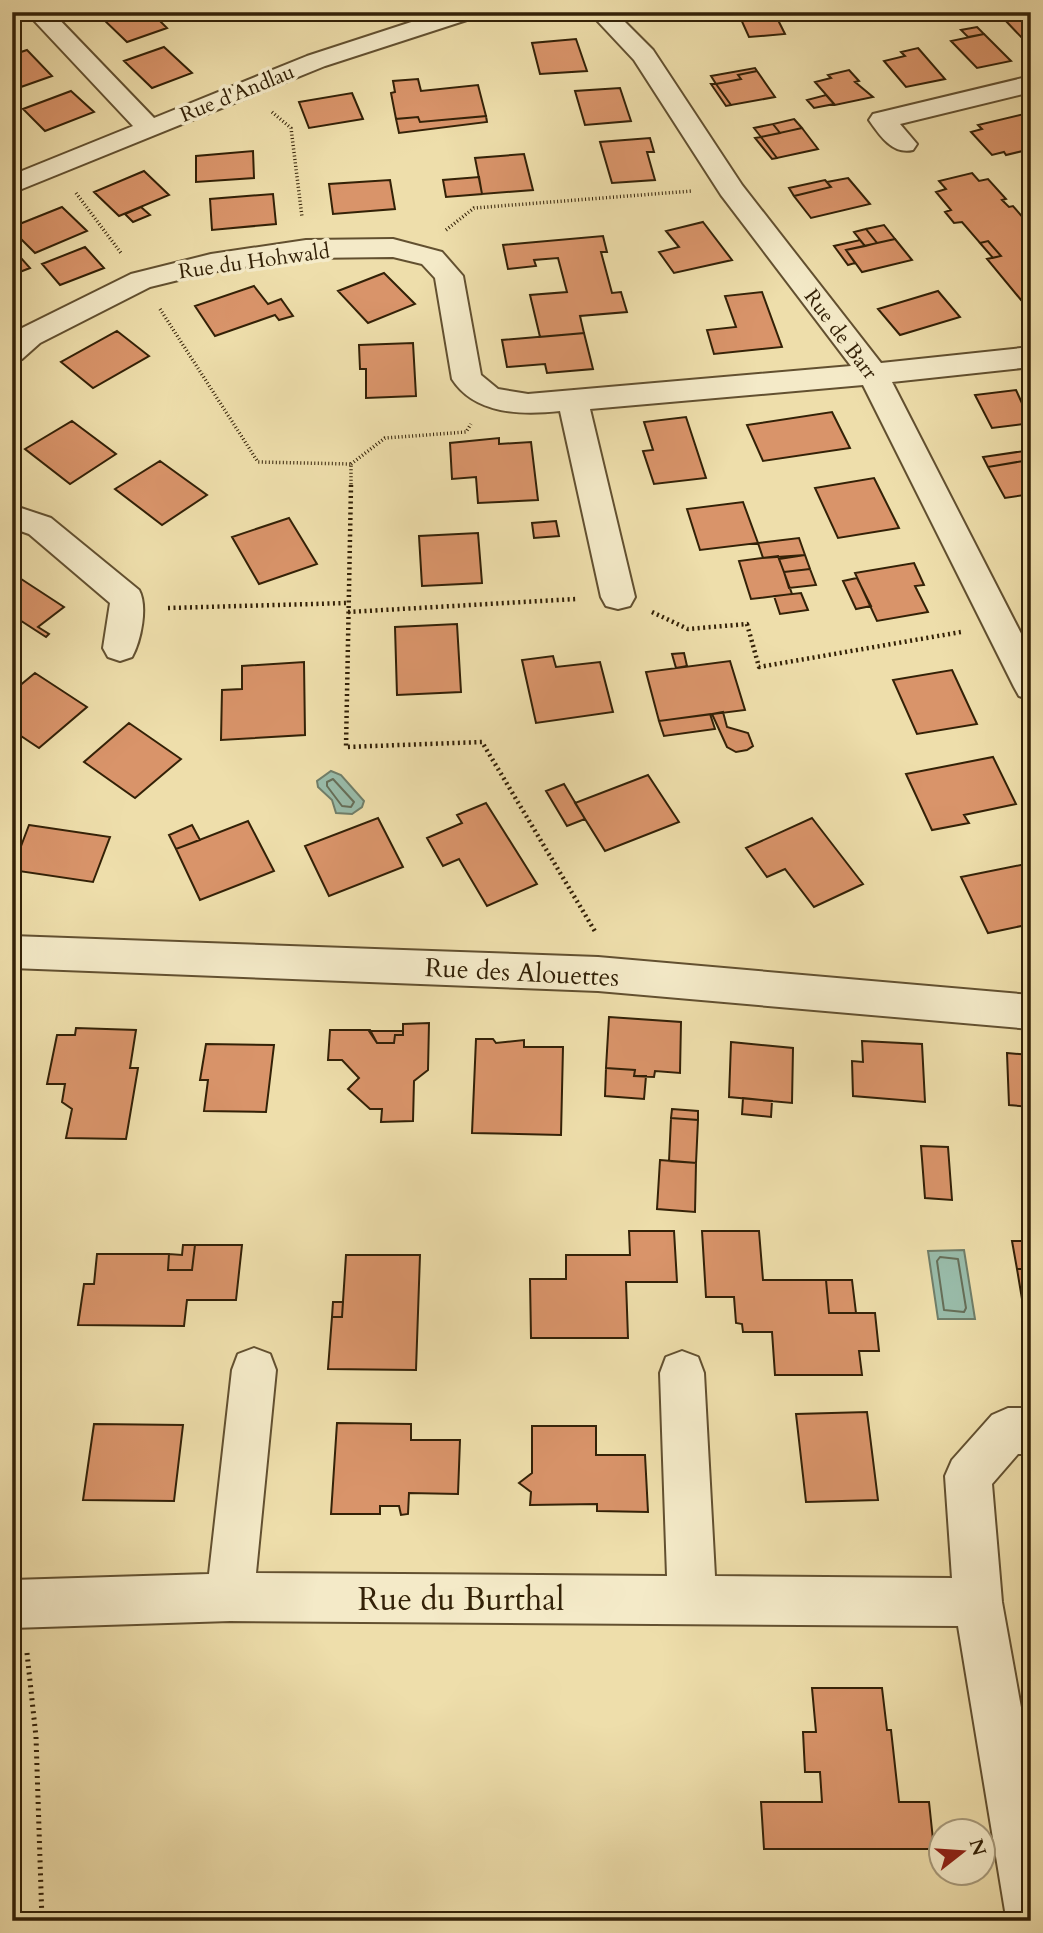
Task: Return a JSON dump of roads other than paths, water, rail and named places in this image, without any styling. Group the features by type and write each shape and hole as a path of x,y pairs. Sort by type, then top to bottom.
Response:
{"street":[{"path":"38,12 150,129"},
{"name":"Rue d'Andlau","path":"12,186 316,61 467,12"},
{"name":"Rue de Barr","path":"601,12 645,55 731,188 873,374 1031,687"},
{"path":"904,144 882,120 1031,84"},
{"name":"Rue du Hohwald","path":"12,352 30,336 141,280 211,263 306,249 393,248 432,258 449,275 467,379 487,396 527,404 573,401"},
{"path":"618,597 573,401 1031,357"},
{"path":"12,516 40,526 127,598 120,648"},
{"name":"Rue des Alouettes","path":"12,952 598,974 1031,1012"},
{"path":"230,1597 254,1370"},
{"path":"682,1373 692,1601"},
{"path":"1031,1431 1008,1431 968,1476 978,1602 1031,1911"},
{"name":"Rue du Burthal","path":"17,1603 230,1597 978,1602"}],"water":[{"path":"331,771 341,775 364,801 362,807 352,814 336,813 332,800 318,787 317,781"},
{"path":"964,1250 975,1319 938,1319 928,1251"}]}
